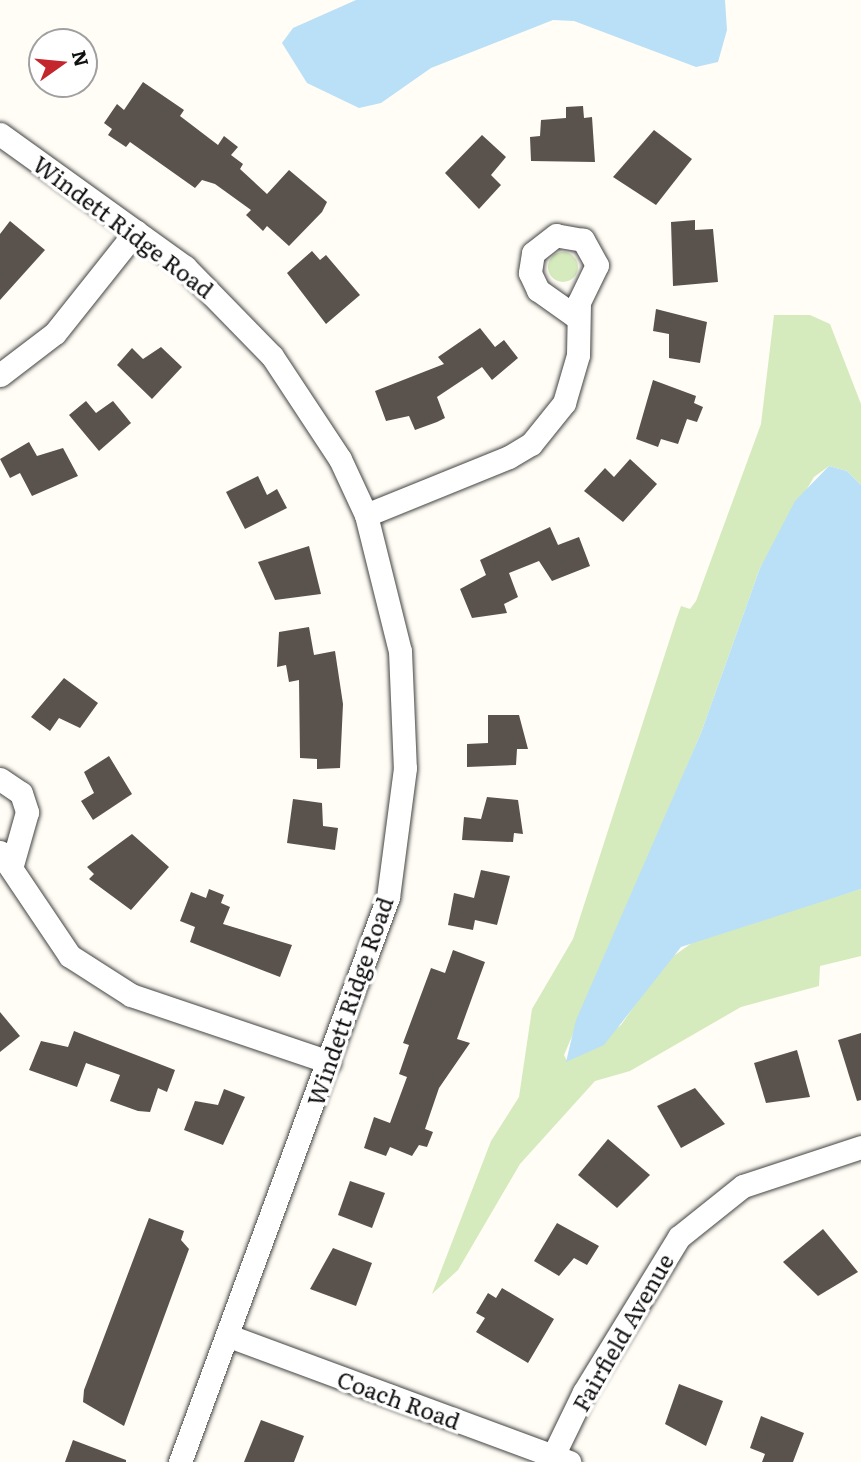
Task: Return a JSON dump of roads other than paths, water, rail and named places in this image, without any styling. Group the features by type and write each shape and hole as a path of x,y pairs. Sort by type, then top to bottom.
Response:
{"street":[{"name":"Windett Ridge Road","path":"0,134 136,231 228,306 272,356 340,459 366,515 400,651 405,768 388,897 229,1336 180,1462"},
{"path":"0,374 55,333 136,231"},
{"path":"366,515 531,444 564,403 574,380 576,317"},
{"path":"0,779 21,793 27,812 6,858 70,957 131,995 329,1062"},
{"name":"Fairfield Avenue","path":"558,1460 629,1314 679,1237 743,1186 861,1147"},
{"name":"Coach Road","path":"229,1336 558,1460"}],"water":[{"path":"356,0 725,0 727,30 718,62 696,67 574,21 553,20 431,68 381,103 359,108 307,83 282,43 293,28"},
{"path":"829,466 847,471 861,485 861,889 681,947 604,1045 566,1062 576,1020 701,733 760,568 795,501"}]}
